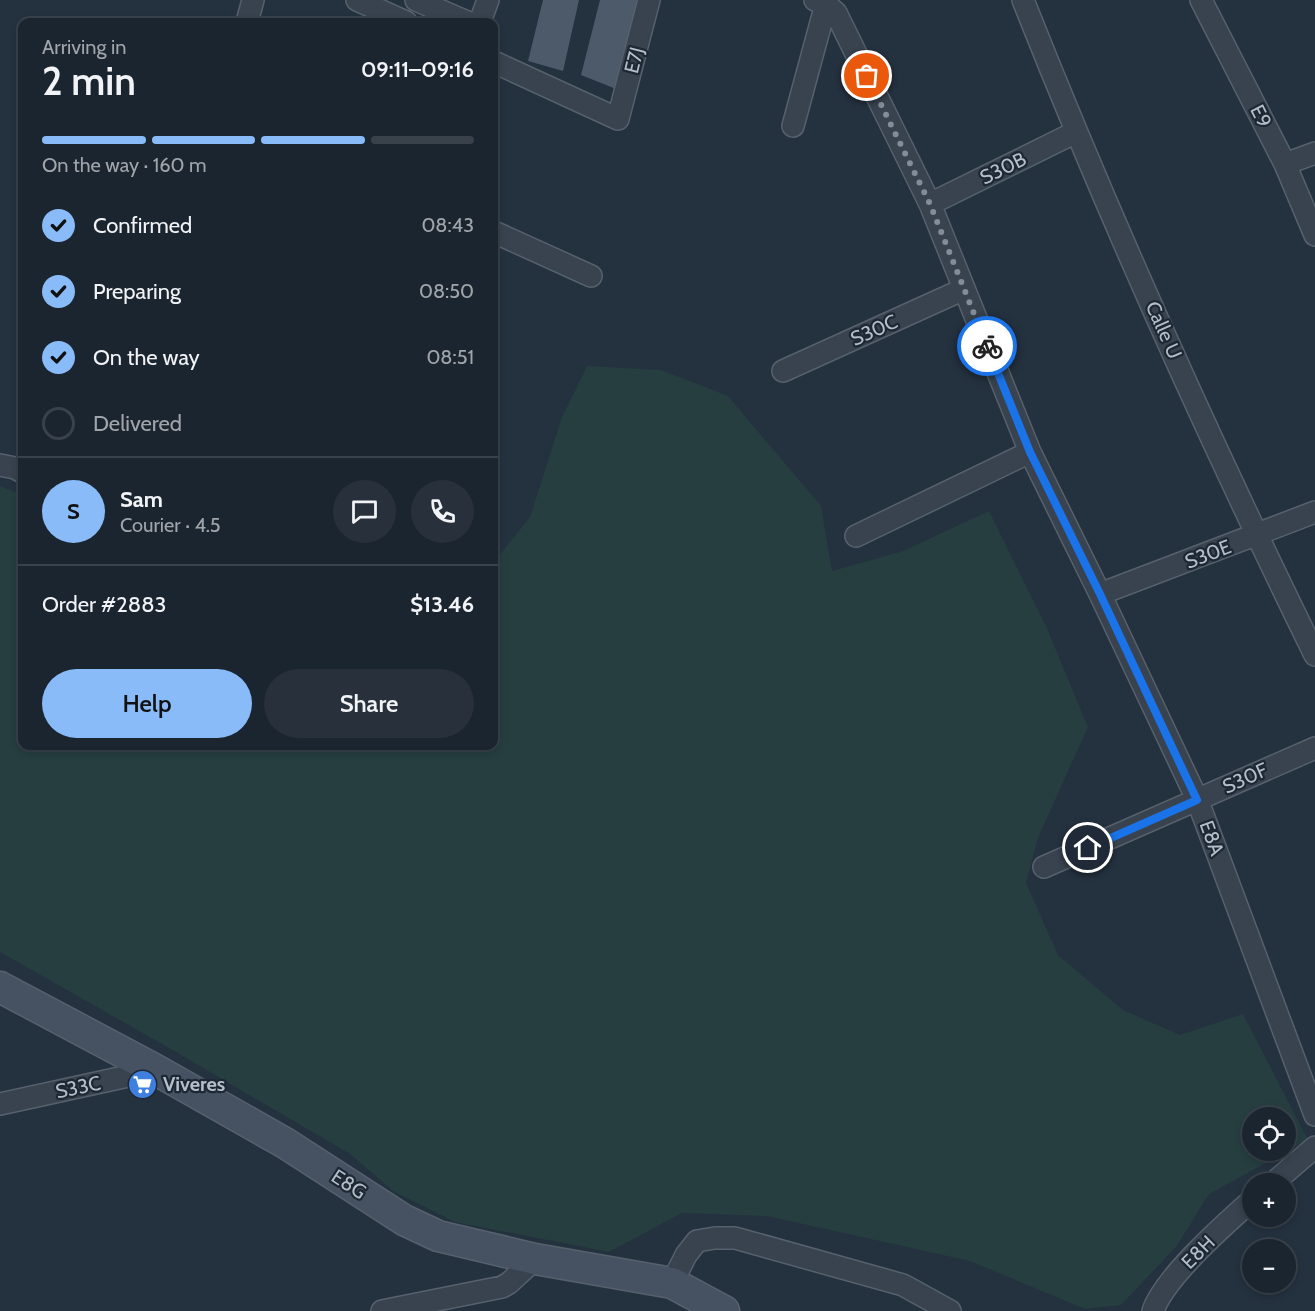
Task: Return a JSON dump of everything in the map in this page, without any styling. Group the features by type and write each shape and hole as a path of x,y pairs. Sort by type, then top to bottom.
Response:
{"street":[{"path":"248,18 254,0"},
{"path":"357,0 397,18"},
{"path":"416,0 458,18"},
{"path":"481,18 488,0"},
{"name":"E7J","path":"498,64 618,119 649,0"},
{"name":"Calle U","path":"1023,0 1076,132 1257,536 1315,655"},
{"name":"E9","path":"1201,0 1285,164 1315,235"},
{"path":"792,126 826,5"},
{"name":"E8A","path":"826,5 930,204 1030,452 1197,800 1315,1115"},
{"name":"S30B","path":"930,204 1076,132"},
{"path":"1285,164 1315,153"},
{"path":"498,234 591,276"},
{"name":"S30C","path":"783,371 964,289"},
{"path":"856,536 1030,452"},
{"path":"0,465 18,470"},
{"name":"S30E","path":"1100,594 1315,512"},
{"name":"S30F","path":"1044,867 1315,748"},
{"name":"E8G","path":"0,987 156,1070 285,1143 404,1220 438,1236 535,1259 672,1283 724,1311"},
{"name":"S33C","path":"0,1104 156,1070"},
{"path":"1285,1173 1315,1147"},
{"name":"E8H","path":"1153,1311 1156,1302 1182,1267 1242,1210"},
{"path":"672,1283 686,1255 697,1241 735,1238 903,1285 951,1311"},
{"path":"382,1311 502,1287 535,1259"}],"green space":[{"path":"587,366 661,370 728,396 821,506 832,571 903,551 989,511 1046,626 1088,727 1038,838 1026,883 1058,955 1123,1010 1180,1035 1243,1014 1291,1107 1242,1107 1242,1161 1270,1161 1248,1173 1242,1173 1242,1176 1209,1194 1176,1247 1121,1305 1085,1309 970,1261 767,1216 682,1213 609,1252 455,1222 393,1191 350,1154 0,952 0,486 18,493 18,750 498,750 498,557 530,517 562,417"},
{"path":"1296,1117 1308,1140 1296,1147"}],"building":[{"path":"543,0 579,0 563,71 528,61"},
{"path":"600,0 639,0 616,89 581,75"}],"way so far":[{"path":"867,76 930,204 987,346"}],"place":[{"name":"Viveres","path":"142,1084"}],"route":[{"path":"987,346 1030,452 1197,800 1088,848"}]}
